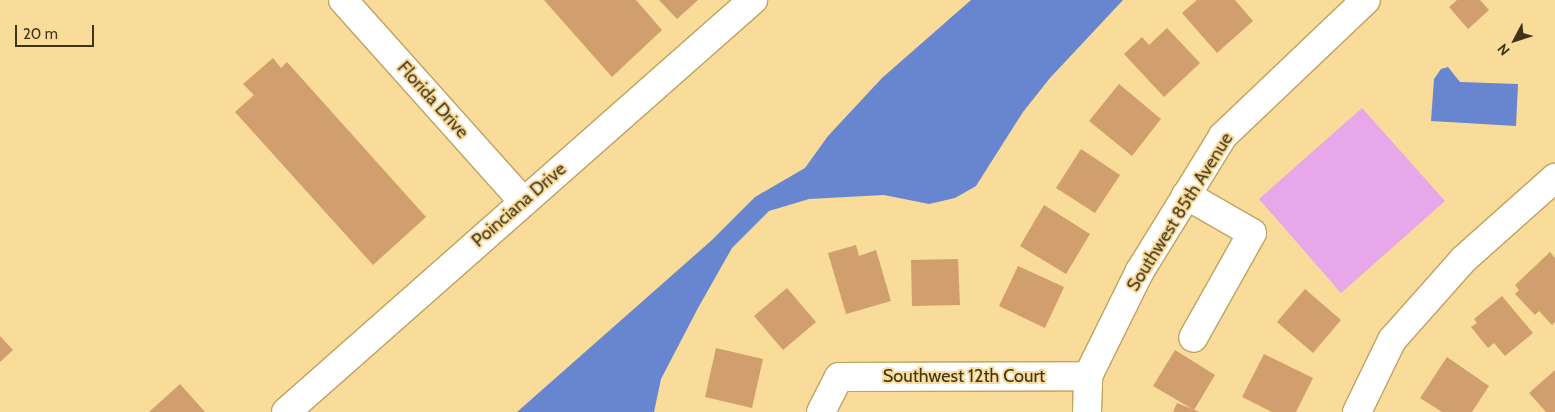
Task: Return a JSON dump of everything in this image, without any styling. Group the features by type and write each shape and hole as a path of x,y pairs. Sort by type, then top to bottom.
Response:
{"street":[{"name":"Florida Drive","path":"343,0 523,201"},
{"name":"Poinciana Drive","path":"286,412 753,0"},
{"name":"Southwest 85th Avenue","path":"1087,412 1088,376 1140,271 1223,136 1366,0"},
{"path":"1357,412 1392,340 1464,259 1555,178"},
{"path":"1186,195 1252,233 1193,338"},
{"name":"Southwest 12th Court","path":"821,412 839,377 1088,376"}],"shaded area":[{"path":"1362,108 1445,201 1341,293 1259,199"}],"water":[{"path":"971,0 1123,0 1050,78 1023,112 976,186 955,198 929,204 884,195 809,199 769,211 732,248 661,379 654,412 517,412 712,240 755,197 805,168 828,136 882,78"},
{"path":"1448,67 1460,82 1518,84 1516,126 1431,121 1434,79 1441,69"}],"building":[{"path":"544,0 636,0 662,30 612,77"},
{"path":"659,0 698,0 677,19"},
{"path":"1197,0 1235,0 1253,21 1217,53 1182,13"},
{"path":"1457,0 1480,0 1489,10 1468,29 1449,7"},
{"path":"1167,28 1200,63 1164,97 1124,54 1142,37 1149,45"},
{"path":"273,58 281,68 287,62 426,217 373,265 235,112 254,95 243,84"},
{"path":"1119,84 1161,119 1132,156 1089,121"},
{"path":"1081,149 1120,175 1095,213 1056,188"},
{"path":"1044,205 1090,234 1066,274 1020,246"},
{"path":"856,245 859,256 876,250 891,301 846,314 828,253"},
{"path":"1550,252 1555,258 1555,322 1552,325 1539,311 1535,315 1515,294 1519,290 1515,285"},
{"path":"958,259 960,305 912,306 911,260"},
{"path":"1018,266 1064,287 1045,328 999,306"},
{"path":"787,288 816,322 783,350 754,316"},
{"path":"1305,289 1341,320 1313,353 1277,322"},
{"path":"1502,296 1533,333 1505,356 1494,343 1488,348 1471,327 1477,323 1474,319"},
{"path":"0,336 13,350 0,362"},
{"path":"716,348 763,359 752,408 705,397"},
{"path":"1175,350 1215,375 1194,410 1153,386"},
{"path":"1264,354 1313,378 1296,412 1272,412 1242,397"},
{"path":"1447,357 1489,386 1472,412 1442,412 1420,398"},
{"path":"1555,370 1555,412 1546,412 1529,393"},
{"path":"180,384 205,412 149,412"},
{"path":"1177,403 1195,410 1199,412 1173,412"}]}
